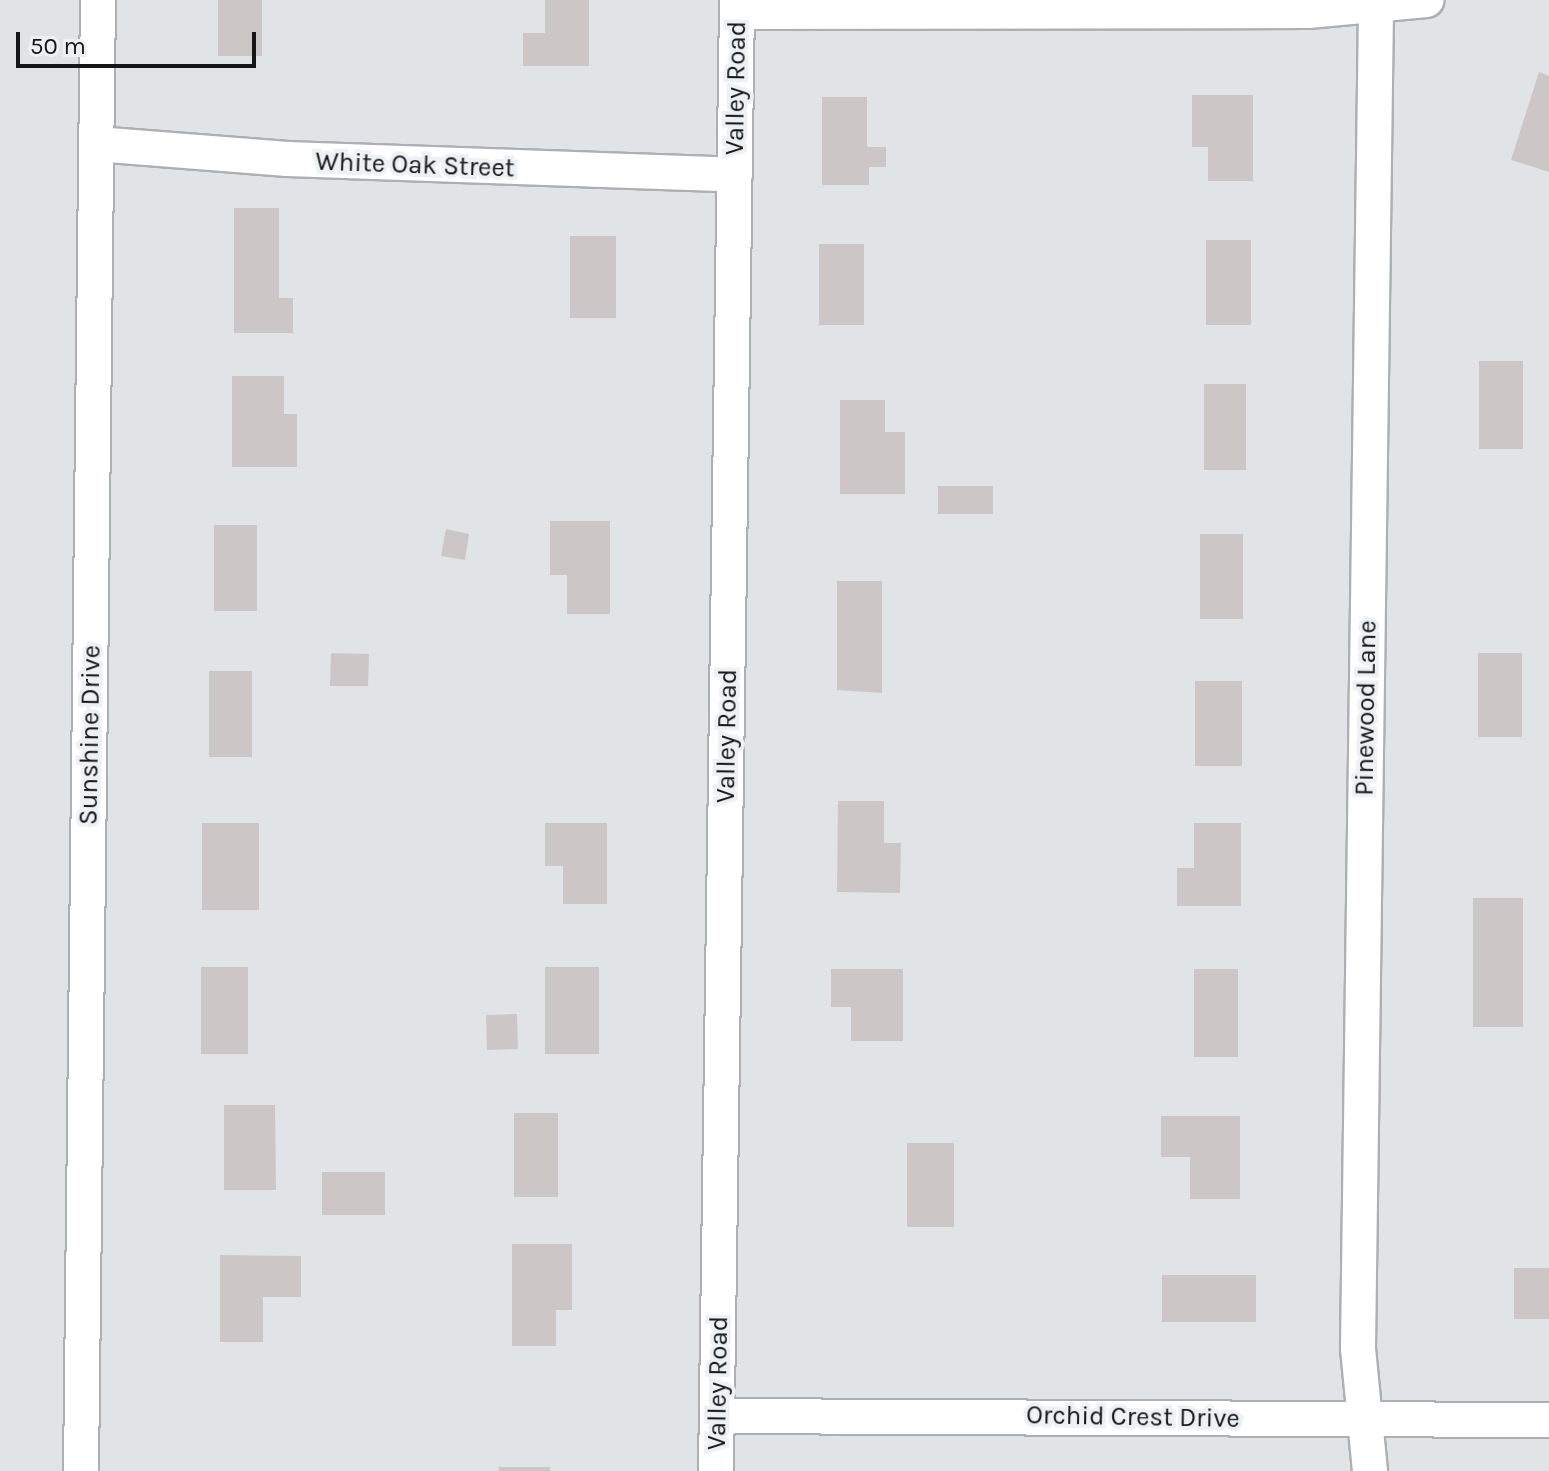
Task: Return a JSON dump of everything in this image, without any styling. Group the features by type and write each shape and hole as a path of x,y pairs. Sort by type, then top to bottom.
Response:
{"street":[{"name":"Sunshine Drive","path":"81,1471 98,0"},
{"path":"737,6 1376,3 1426,0"},
{"name":"Pinewood Lane","path":"1370,1471 1362,1417 1376,3"},
{"name":"Valley Road","path":"716,1471 737,6"},
{"name":"White Oak Street","path":"96,144 319,161 735,175"},
{"name":"Orchid Crest Drive","path":"717,1416 1549,1420"}],"building":[{"path":"218,0 262,0 262,56 218,56"},
{"path":"545,0 589,0 589,66 523,66 523,33 545,33"},
{"path":"1539,72 1549,76 1549,172 1511,160"},
{"path":"1192,95 1253,95 1253,181 1208,181 1208,147 1192,147"},
{"path":"822,97 867,97 867,147 886,147 886,167 869,167 869,185 822,185"},
{"path":"234,208 279,208 279,298 293,298 293,333 234,333"},
{"path":"570,236 616,236 616,318 570,318"},
{"path":"1206,240 1251,240 1251,325 1206,325"},
{"path":"819,244 864,244 864,325 819,325"},
{"path":"1479,361 1523,361 1523,449 1479,449"},
{"path":"232,376 284,376 284,414 297,414 297,467 232,467"},
{"path":"1204,384 1246,384 1246,470 1204,470"},
{"path":"840,400 885,400 885,432 905,432 905,494 840,494"},
{"path":"938,486 993,486 993,514 938,514"},
{"path":"550,521 610,521 610,614 567,614 567,575 550,575"},
{"path":"214,525 257,525 257,611 214,611"},
{"path":"446,529 469,534 465,560 441,556"},
{"path":"1200,534 1243,534 1243,619 1200,619"},
{"path":"837,581 882,581 882,693 837,690"},
{"path":"331,653 369,654 368,686 330,686"},
{"path":"1478,653 1522,653 1522,737 1478,737"},
{"path":"209,671 252,671 252,757 209,757"},
{"path":"1195,681 1242,681 1242,766 1195,766"},
{"path":"838,801 884,801 884,843 901,843 900,893 837,892"},
{"path":"202,823 259,823 259,910 202,910"},
{"path":"545,823 607,823 607,904 563,904 563,866 545,866"},
{"path":"1194,823 1241,823 1241,906 1177,906 1177,868 1194,868"},
{"path":"1473,898 1523,898 1523,1027 1473,1027"},
{"path":"201,967 248,967 248,1054 201,1054"},
{"path":"545,967 599,967 599,1054 545,1054"},
{"path":"831,969 903,969 903,1041 851,1041 851,1007 831,1007"},
{"path":"1194,969 1238,969 1238,1057 1194,1057"},
{"path":"517,1014 518,1049 487,1050 486,1015"},
{"path":"224,1105 275,1105 276,1190 224,1190"},
{"path":"514,1113 558,1113 558,1197 514,1197"},
{"path":"1161,1116 1240,1116 1240,1199 1190,1199 1190,1157 1161,1157"},
{"path":"907,1143 954,1143 954,1227 907,1227"},
{"path":"322,1172 385,1172 385,1215 322,1215"},
{"path":"512,1244 572,1244 572,1310 556,1310 556,1346 512,1346"},
{"path":"220,1255 301,1256 301,1297 263,1297 263,1342 220,1342"},
{"path":"1514,1268 1549,1268 1549,1319 1514,1319"},
{"path":"1162,1275 1256,1275 1256,1322 1162,1322"},
{"path":"499,1467 550,1467 550,1471 499,1471"}]}
